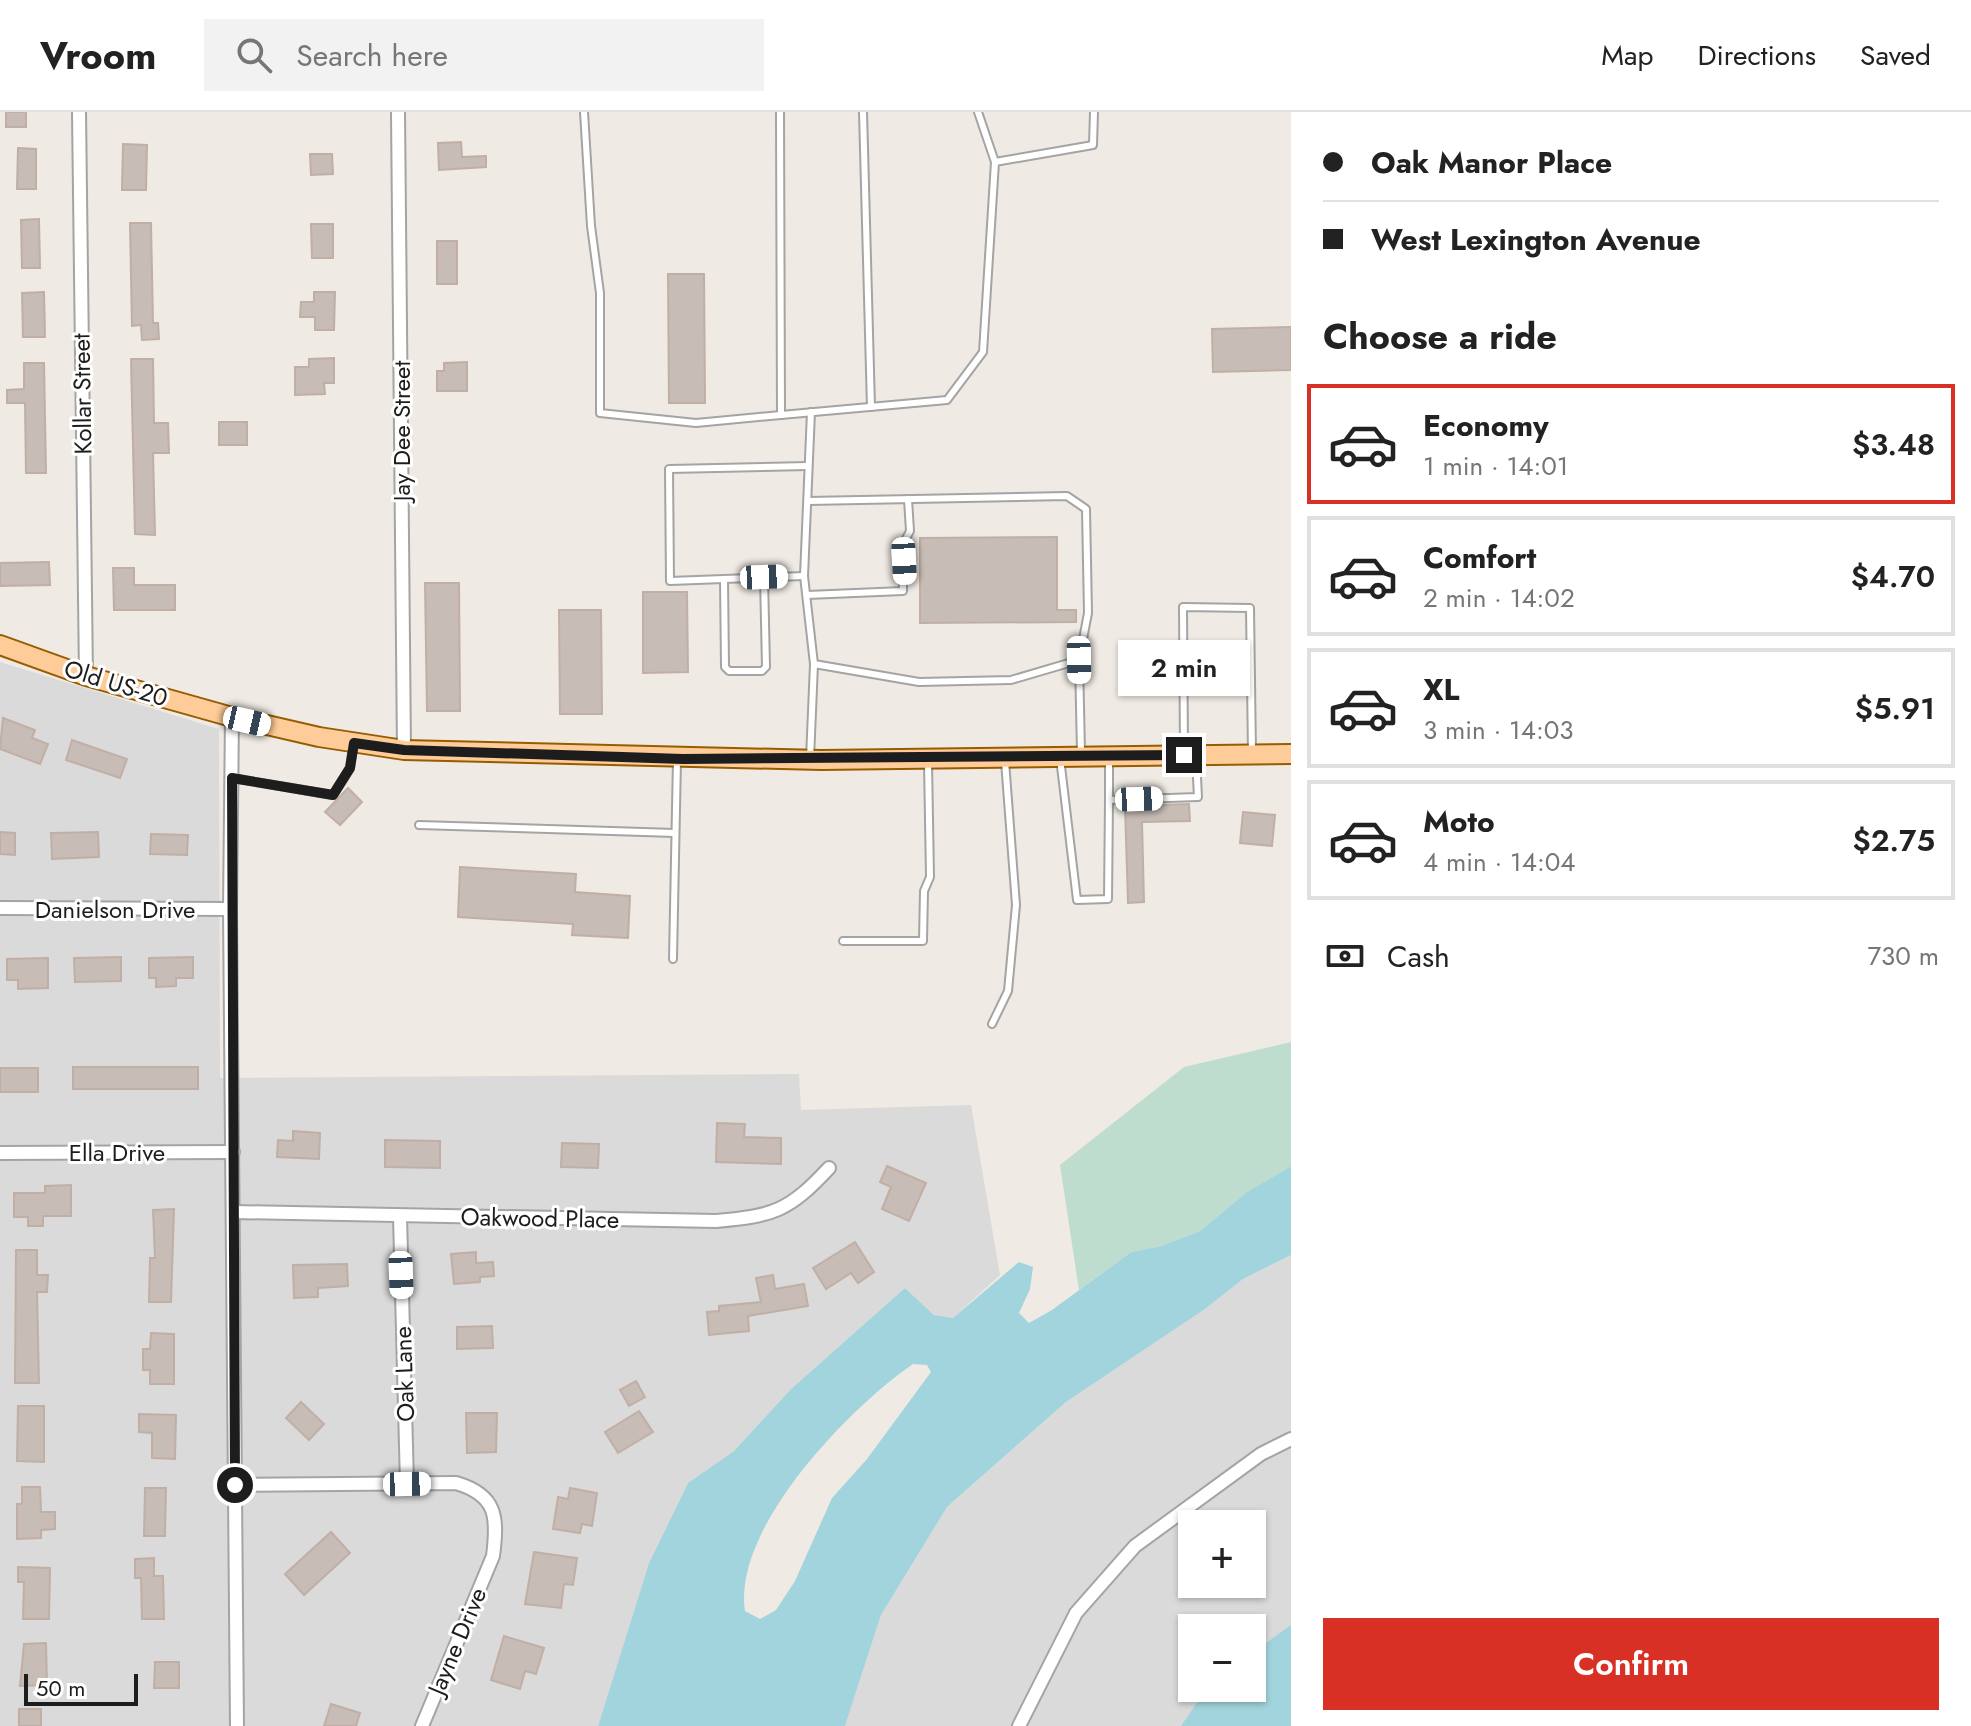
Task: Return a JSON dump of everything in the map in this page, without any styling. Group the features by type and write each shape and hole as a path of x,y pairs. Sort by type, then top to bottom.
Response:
{"main road":[{"name":"Old US-20","path":"0,645 86,676 232,717 354,743 404,750 810,760 1291,754"}],"street":[{"name":"Kollar Street","path":"79,112 86,676"},
{"name":"Jay Dee Street","path":"398,112 404,750"},
{"path":"232,717 230,909 237,1726"},
{"name":"Danielson Drive","path":"0,908 230,909"},
{"name":"Ella Drive","path":"0,1153 233,1152"},
{"name":"Oakwood Place","path":"234,1212 716,1221 760,1218 798,1201 829,1168"},
{"name":"Oak Lane","path":"400,1216 407,1484"},
{"path":"1019,1726 1076,1613 1135,1546 1261,1454 1291,1439"},
{"name":"Jayne Drive","path":"407,1484 456,1483 476,1489 491,1505 496,1529 493,1556 422,1726"},
{"path":"235,1485 407,1484"}],"lane":[{"path":"584,112 591,226 600,293 600,413 696,423 947,400 983,352 995,162 978,112"},
{"path":"780,112 781,415"},
{"path":"863,112 871,407"},
{"path":"995,162 1093,145 1094,112"},
{"path":"810,760 814,664 804,576 811,412"},
{"path":"804,576 670,581 669,469 808,466"},
{"path":"808,501 1067,496 1086,509 1088,613 1079,660 1081,757"},
{"path":"807,595 903,591 903,544 910,531 908,499"},
{"path":"724,579 725,667 729,671 762,671 766,667 764,577"},
{"path":"1109,800 1198,797 1190,755 1183,607 1250,608 1252,755"},
{"path":"814,664 919,682 1011,680 1079,660"},
{"path":"232,778 333,795 350,768 354,743"},
{"path":"1060,757 1077,900 1108,899 1109,756"},
{"path":"992,1024 1008,991 1016,905 1005,757"},
{"path":"673,959 677,759"},
{"path":"843,941 923,941 924,891 930,877 928,759"},
{"path":"419,825 675,833"}],"shaded area":[{"path":"0,662 219,729 220,1078 799,1074 801,1110 971,1105 1000,1275 953,1318 934,1315 905,1288 791,1389 734,1451 688,1483 649,1563 598,1726 0,1726"},
{"path":"1291,1255 1291,1726 845,1726 881,1615 947,1507 1066,1402 1205,1309 1243,1279"}],"green space":[{"path":"1291,1042 1291,1166 1247,1192 1200,1231 1161,1246 1131,1252 1079,1290 1060,1165 1184,1067"}],"water":[{"path":"1291,1166 1291,1255 1243,1279 1205,1309 1066,1402 947,1507 881,1615 845,1726 598,1726 649,1563 688,1483 734,1451 791,1389 905,1288 934,1315 953,1318 1019,1262 1033,1267 1030,1289 1019,1313 1029,1323 1052,1310 1131,1252 1161,1246 1200,1231 1247,1192","holes":["913,1364 927,1365 931,1372 867,1459 832,1498 795,1581 776,1610 760,1619 745,1611 746,1578 757,1543 800,1472 858,1409 887,1384"]},
{"path":"1291,1625 1291,1726 1181,1726 1198,1702 1266,1702 1266,1643"}],"building":[{"path":"6,112 26,112 26,127 6,127"},
{"path":"461,142 462,157 486,156 486,167 439,170 438,143"},
{"path":"123,144 147,145 146,190 122,190"},
{"path":"18,148 36,149 36,189 17,189"},
{"path":"310,154 332,154 333,174 311,175"},
{"path":"39,219 40,268 22,268 21,220"},
{"path":"130,223 151,223 153,323 158,323 159,339 142,340 141,325 132,326"},
{"path":"311,224 333,224 333,258 312,258"},
{"path":"437,241 457,241 457,284 437,284"},
{"path":"668,274 704,274 705,403 669,403"},
{"path":"44,292 45,337 23,337 22,293"},
{"path":"314,292 335,292 334,330 315,330 315,317 300,317 301,302 314,302"},
{"path":"1291,327 1291,370 1213,372 1212,329"},
{"path":"334,358 334,383 324,383 325,394 295,395 295,367 309,367 309,359"},
{"path":"131,359 153,359 154,423 168,423 169,453 153,453 155,535 135,534"},
{"path":"467,362 467,391 437,391 437,371 444,371 444,363"},
{"path":"24,363 44,363 46,473 26,473 25,403 7,403 7,390 24,389"},
{"path":"219,422 247,422 247,445 219,445"},
{"path":"1057,537 1057,610 1076,610 1076,622 920,623 920,538"},
{"path":"49,562 50,585 0,586 0,563"},
{"path":"113,568 134,568 134,585 175,585 175,610 114,610"},
{"path":"425,583 459,583 460,711 427,711"},
{"path":"643,592 687,592 688,672 643,673"},
{"path":"559,610 601,610 602,714 560,714"},
{"path":"3,718 35,730 32,738 48,744 40,764 0,749"},
{"path":"72,740 127,759 120,778 66,760"},
{"path":"348,788 362,802 340,825 325,812"},
{"path":"1189,804 1190,821 1142,822 1144,902 1128,903 1125,806"},
{"path":"1243,812 1275,815 1272,846 1240,843"},
{"path":"0,832 15,833 15,855 0,854"},
{"path":"98,832 99,857 52,859 51,833"},
{"path":"151,834 188,835 187,855 150,854"},
{"path":"460,867 576,874 575,892 630,896 628,938 572,935 573,924 458,917"},
{"path":"121,957 121,981 75,982 74,958"},
{"path":"193,957 193,978 176,978 176,986 156,987 156,978 149,978 149,958"},
{"path":"48,958 48,988 18,989 18,980 7,980 7,959"},
{"path":"73,1067 198,1067 198,1089 73,1089"},
{"path":"0,1068 38,1068 38,1092 0,1092"},
{"path":"717,1123 745,1124 744,1137 781,1138 781,1164 716,1162"},
{"path":"293,1131 320,1133 319,1159 277,1157 278,1140 293,1141"},
{"path":"385,1140 440,1141 440,1168 385,1167"},
{"path":"562,1143 599,1144 598,1168 561,1167"},
{"path":"887,1166 926,1183 909,1221 882,1209 891,1187 880,1182"},
{"path":"71,1185 71,1216 43,1216 43,1226 28,1226 28,1217 14,1217 14,1193 45,1193 45,1186"},
{"path":"174,1209 171,1302 149,1302 150,1258 155,1258 153,1210"},
{"path":"855,1242 874,1272 858,1283 851,1273 826,1289 813,1268"},
{"path":"16,1250 37,1250 37,1275 48,1275 47,1292 37,1292 39,1383 15,1383"},
{"path":"476,1252 476,1263 493,1262 494,1276 480,1277 480,1282 454,1284 451,1254"},
{"path":"347,1264 348,1286 318,1288 318,1297 294,1298 293,1265"},
{"path":"773,1275 775,1289 804,1284 808,1306 748,1316 749,1331 709,1335 707,1312 719,1311 719,1306 761,1302 756,1278"},
{"path":"492,1326 493,1348 457,1349 457,1327"},
{"path":"151,1333 174,1334 174,1384 150,1384 150,1370 143,1370 143,1349 150,1349"},
{"path":"636,1381 645,1397 629,1406 620,1390"},
{"path":"301,1402 324,1424 309,1440 286,1418"},
{"path":"18,1406 44,1406 44,1462 17,1461"},
{"path":"639,1411 653,1432 618,1453 605,1432"},
{"path":"466,1413 497,1413 496,1452 467,1453"},
{"path":"139,1414 176,1415 175,1459 152,1458 152,1433 139,1432"},
{"path":"22,1487 40,1487 41,1512 55,1512 55,1529 41,1530 41,1538 17,1539 17,1504 22,1504"},
{"path":"145,1488 166,1488 165,1536 144,1536"},
{"path":"570,1488 597,1493 592,1526 582,1524 580,1533 553,1529 558,1497 568,1499"},
{"path":"331,1532 350,1553 304,1595 285,1574"},
{"path":"534,1552 577,1558 573,1585 564,1584 561,1608 525,1604"},
{"path":"154,1558 154,1576 163,1576 164,1619 142,1619 141,1578 135,1578 135,1559"},
{"path":"18,1567 50,1568 49,1619 23,1619 24,1582 18,1582"},
{"path":"504,1636 544,1648 536,1674 525,1671 520,1689 491,1680"},
{"path":"46,1643 47,1685 20,1686 24,1644"},
{"path":"155,1662 179,1662 179,1688 154,1688"},
{"path":"331,1704 360,1713 356,1726 324,1726"},
{"path":"19,1709 41,1709 41,1726 19,1726"}],"route":[{"path":"235,1485 230,909 232,778 333,795 350,768 354,743 404,750 683,759 1184,755"}]}
